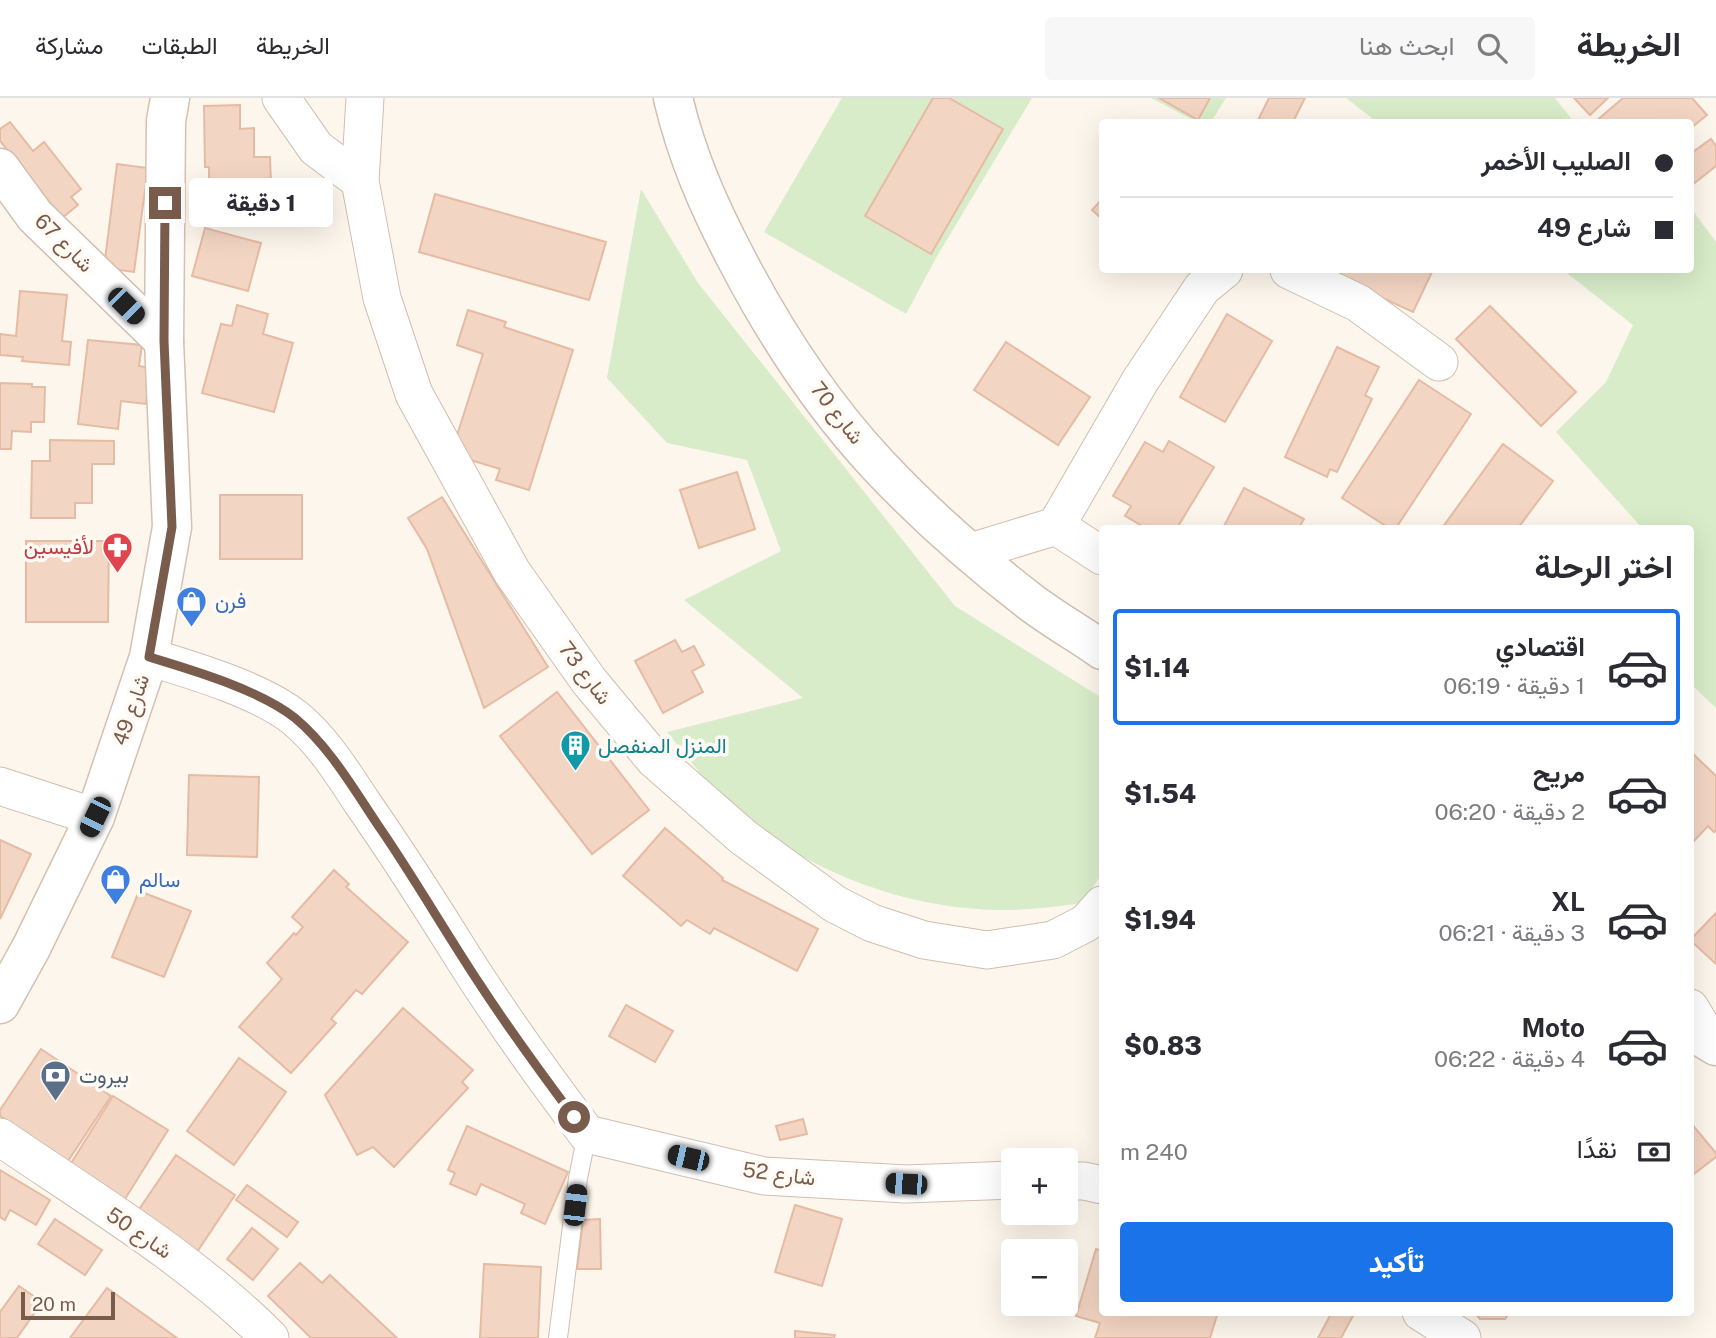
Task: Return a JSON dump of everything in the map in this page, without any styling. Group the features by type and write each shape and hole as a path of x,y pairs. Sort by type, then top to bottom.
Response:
{"street":[{"name":"شارع 49","path":"0,1004 31,948 95,817 149,657 172,527 164,341 166,121 170,98"},
{"path":"281,98 316,148 360,181"},
{"name":"شارع 73","path":"365,98 360,181 382,299 414,394 512,572 589,681 654,759 743,837 835,904 872,923 924,940 987,950 1053,940 1086,923 1099,908"},
{"name":"شارع 70","path":"673,98 682,136 707,202 749,283 797,362 835,414 877,464 971,552 1029,601 1099,648"},
{"name":"شارع 67","path":"0,168 35,216 164,341"},
{"path":"971,552 1056,526 1140,382 1202,288 1220,273"},
{"path":"1295,273 1358,303 1439,362"},
{"path":"1056,526 1099,554"},
{"path":"149,657 195,671 274,703 296,719 315,738 409,870 478,982 535,1065 587,1134"},
{"path":"0,786 95,817"},
{"path":"1694,1015 1706,1040"},
{"name":"شارع 52","path":"587,1134 764,1176 906,1184 1001,1180"},
{"name":"شارع 50","path":"0,1137 188,1266 237,1305 270,1338"},
{"path":"1078,1181 1099,1184"},
{"path":"1427,1316 1461,1338"}],"lane":[{"path":"558,1338 578,1178 587,1134"}],"green space":[{"path":"842,98 1032,98 936,258 906,314 764,232"},
{"path":"1151,98 1226,98 1213,119 1191,119"},
{"path":"1346,98 1555,98 1572,119 1373,119"},
{"path":"641,189 698,283 955,606 1099,696 1099,878 1083,903 1003,910 928,903 891,893 854,881 786,847 755,825 710,785 667,732 803,698 684,600 781,551 747,460 667,443 607,378"},
{"path":"1694,212 1716,242 1716,708 1694,687 1694,525 1639,525 1556,432 1606,382 1633,325 1567,273 1694,273"}],"building":[{"path":"933,98 949,98 1003,129 931,254 865,216"},
{"path":"1159,98 1210,98 1196,119"},
{"path":"1269,98 1305,98 1294,119 1258,119"},
{"path":"1574,98 1608,98 1590,115"},
{"path":"1623,98 1692,98 1707,115 1694,126 1694,119 1598,119"},
{"path":"240,105 240,129 254,128 254,157 270,157 271,183 276,183 276,206 207,208 206,185 209,185 209,167 205,167 204,106"},
{"path":"10,122 33,151 44,142 81,189 71,197 78,205 62,218 0,141 0,129"},
{"path":"1711,139 1716,146 1716,166 1694,183 1694,151"},
{"path":"117,164 148,168 134,272 104,268"},
{"path":"435,194 606,242 589,300 419,252"},
{"path":"1099,202 1099,216 1092,210"},
{"path":"205,228 261,243 248,291 192,276"},
{"path":"1342,273 1432,273 1413,312 1339,278"},
{"path":"20,291 67,295 62,341 71,342 69,365 22,361 23,357 0,355 0,334 16,336"},
{"path":"237,305 268,314 263,334 293,343 274,412 202,393 221,324 232,326"},
{"path":"1490,306 1576,392 1541,426 1456,339"},
{"path":"468,310 506,322 504,327 573,350 529,490 496,480 500,469 451,454 483,354 457,345"},
{"path":"1227,314 1272,341 1225,422 1180,397"},
{"path":"88,340 142,345 139,366 150,368 146,404 121,401 118,429 78,424"},
{"path":"1006,342 1090,397 1058,445 974,390"},
{"path":"1337,347 1379,367 1365,395 1372,399 1337,472 1330,469 1327,477 1285,457"},
{"path":"1419,380 1471,414 1398,525 1384,525 1342,498"},
{"path":"0,383 45,387 44,422 31,422 31,432 12,431 11,449 0,449"},
{"path":"50,440 114,441 114,464 92,464 92,503 75,503 75,518 31,518 32,461 50,461"},
{"path":"1169,441 1214,467 1179,525 1141,525 1125,516 1131,506 1113,496 1145,442 1163,452"},
{"path":"1503,444 1553,481 1520,525 1444,525"},
{"path":"737,472 755,529 699,548 680,490"},
{"path":"1244,488 1304,519 1301,525 1225,525"},
{"path":"220,495 302,495 302,559 220,559"},
{"path":"442,497 548,667 484,708 427,549 408,518"},
{"path":"26,541 109,541 108,622 26,622"},
{"path":"675,640 682,652 694,646 704,665 692,671 703,692 663,713 635,661"},
{"name":"المنزل المنفصل","path":"557,692 649,810 592,854 500,736"},
{"path":"1694,755 1716,776 1716,830 1714,832 1708,826 1694,841"},
{"path":"189,775 259,777 257,857 187,855"},
{"path":"665,828 723,878 722,880 818,929 797,971 714,928 710,934 687,920 681,926 623,876"},
{"path":"0,840 31,854 0,919"},
{"path":"334,870 349,884 346,887 408,942 362,994 356,990 331,1019 336,1023 291,1073 239,1027 282,979 267,963 294,933 296,935 303,927 292,917"},
{"path":"139,891 191,911 164,977 112,957"},
{"path":"1716,913 1716,964 1694,944 1694,936"},
{"path":"626,1005 673,1031 655,1062 609,1036"},
{"path":"403,1008 473,1070 462,1082 468,1088 394,1167 373,1147 357,1155 325,1095"},
{"name":"بيروت","path":"41,1049 111,1096 68,1161 0,1116 0,1110"},
{"path":"239,1058 286,1092 234,1165 187,1131"},
{"path":"113,1096 168,1130 125,1199 70,1165"},
{"path":"803,1119 807,1134 780,1140 776,1126"},
{"path":"467,1126 568,1172 545,1224 521,1213 525,1204 481,1184 476,1195 450,1184 455,1173 448,1170"},
{"path":"1694,1127 1716,1153 1716,1157 1694,1174"},
{"path":"176,1155 235,1195 197,1252 138,1211"},
{"path":"0,1170 50,1200 36,1225 10,1210 5,1220 0,1217"},
{"path":"247,1185 298,1222 287,1237 236,1200"},
{"path":"795,1205 842,1219 822,1286 775,1272"},
{"path":"55,1219 102,1250 85,1275 38,1244"},
{"path":"600,1219 601,1269 577,1269 583,1220"},
{"path":"252,1228 278,1249 253,1280 227,1259"},
{"path":"1096,1249 1099,1250 1099,1316 1217,1316 1210,1338 1095,1338 1100,1323 1076,1316"},
{"path":"300,1263 322,1283 330,1275 397,1338 311,1338 268,1296"},
{"path":"484,1264 541,1267 538,1338 480,1338"},
{"path":"19,1286 42,1302 17,1338 0,1338 0,1312"},
{"path":"107,1288 177,1338 70,1338"},
{"path":"1330,1316 1353,1316 1341,1338 1318,1338"},
{"path":"1477,1316 1507,1316 1505,1319 1480,1319"},
{"path":"795,1331 835,1335 834,1338 795,1338"}],"place":[{"name":"لأفيسين","path":"117,574"},
{"name":"فرن","path":"192,628"},
{"name":"المنزل المنفصل","path":"575,773"},
{"name":"سالم","path":"116,907"},
{"name":"بيروت","path":"56,1103"}],"route":[{"path":"165,203 164,341 172,527 149,657 195,671 274,703 296,719 315,738 409,870 478,982 574,1117"}]}
